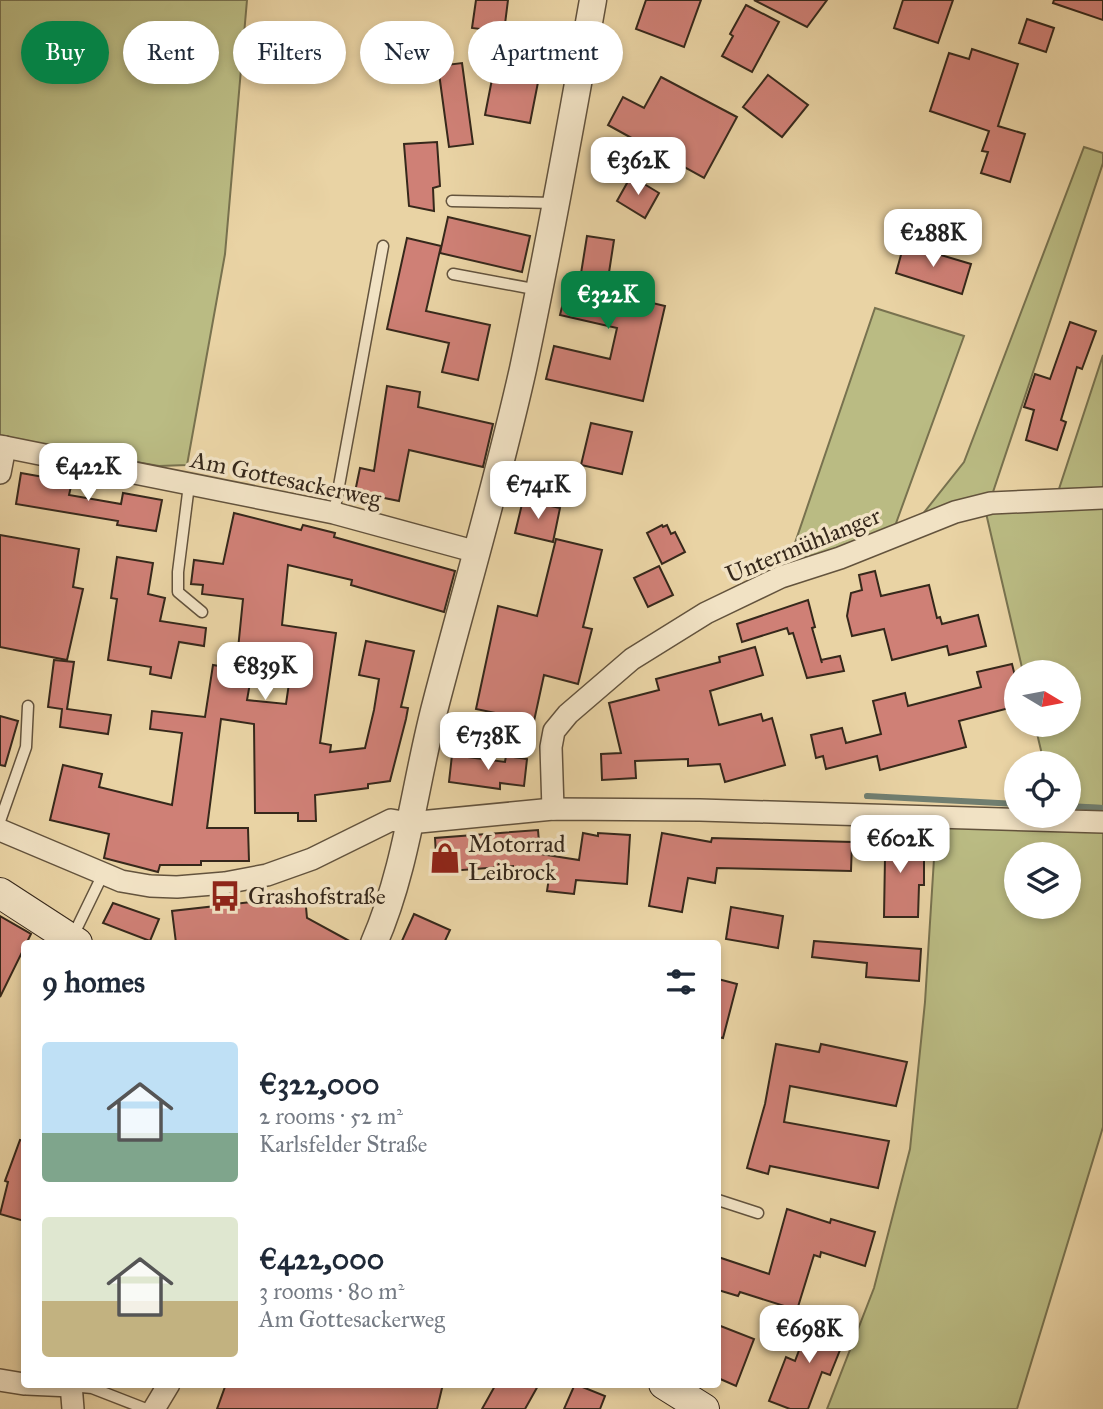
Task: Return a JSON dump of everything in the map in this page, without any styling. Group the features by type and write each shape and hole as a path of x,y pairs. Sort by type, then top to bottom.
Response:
{"main road":[{"path":"0,892 72,940"},
{"path":"670,1388 704,1409"}],"street":[{"path":"375,940 385,917 435,705 522,372 557,203 593,0"},
{"path":"0,473 3,447"},
{"name":"Am Gottesackerweg","path":"3,447 334,513 477,552"},
{"name":"Untermühlanger","path":"553,809 551,747 554,731 568,714 632,659 706,613 781,577 840,558 955,512 991,503 1103,498"},
{"path":"0,830 121,881 150,886 225,883 267,875 312,859 391,820 409,823 553,809 710,810 1103,822"},
{"path":"0,1380 21,1383"},
{"path":"71,1388 73,1409"},
{"path":"154,1409 167,1388"}],"lane":[{"path":"452,201 557,203"},
{"path":"334,513 383,246"},
{"path":"453,274 539,290"},
{"path":"189,485 178,592 202,612"},
{"path":"0,821 26,747 28,706"},
{"path":"74,940 103,874"},
{"path":"721,1201 758,1213"},
{"path":"92,1388 146,1409"}],"green space":[{"path":"0,0 247,0 245,21 233,21 233,84 240,84 225,254 187,465 159,466 0,438"},
{"path":"1084,147 1103,153 1103,163 992,495 922,515 964,462"},
{"path":"875,308 964,336 895,526 805,562 795,543"},
{"path":"1103,355 1103,806 1081,805 1081,751 1041,751 1038,737 1082,737 1082,660 1020,660 986,513 1054,504"},
{"path":"936,827 1103,831 1103,1127 1017,1409 827,1409 874,1288 910,1149 925,1002"}],"building":[{"path":"476,0 508,0 505,21 473,21"},
{"path":"646,0 701,0 684,47 636,29"},
{"path":"754,0 827,0 807,27"},
{"path":"903,0 953,0 938,43 894,28"},
{"path":"1054,0 1103,0 1103,20 1053,3"},
{"path":"746,5 779,22 752,72 722,56 733,36 730,34"},
{"path":"1027,19 1054,28 1046,52 1019,43"},
{"path":"972,49 1018,64 998,126 1025,134 1010,182 981,173 988,152 982,151 989,131 930,111 949,53 969,59"},
{"path":"462,63 473,144 449,147 440,84 454,84 454,64"},
{"path":"768,75 808,105 782,137 743,107"},
{"path":"661,77 737,117 704,178 608,125 623,97 644,108"},
{"path":"491,84 538,84 530,123 485,115"},
{"path":"437,142 440,186 433,188 434,211 409,206 404,144"},
{"path":"631,176 659,193 645,218 617,201"},
{"path":"448,217 530,236 522,272 440,253"},
{"path":"587,236 614,240 606,292 665,306 643,401 546,379 554,346 610,359 617,328 560,315 568,283 579,286"},
{"path":"407,238 441,246 426,311 490,325 478,380 442,372 449,343 387,329"},
{"path":"904,244 971,264 962,294 896,273"},
{"path":"1070,322 1096,331 1082,369 1077,367 1061,420 1066,422 1057,450 1026,440 1034,410 1024,407 1035,374 1050,379"},
{"path":"387,386 420,392 418,407 493,424 483,467 409,450 399,501 355,492 360,468 374,471"},
{"path":"591,423 632,432 622,474 581,465"},
{"path":"21,473 72,482 69,495 121,504 123,493 162,500 156,531 117,525 118,521 16,504"},
{"path":"523,500 560,508 553,542 515,533"},
{"path":"234,513 301,530 303,525 335,533 334,537 455,571 444,612 351,585 352,580 288,565 282,625 336,633 320,743 331,745 330,752 365,748 379,679 359,675 366,641 414,651 401,707 408,708 406,719 390,781 368,784 368,788 315,795 316,821 298,821 298,813 255,813 254,724 221,719 207,828 248,828 249,861 201,861 201,865 160,865 158,872 104,858 109,834 50,820 63,765 102,774 99,787 172,805 182,733 150,729 152,711 205,717 213,665 236,669 243,599 202,594 203,585 191,584 194,560 223,564","holes":["254,660 292,663 286,704 247,700"]},
{"path":"667,525 671,534 675,532 685,552 662,564 647,533"},
{"path":"0,535 79,549 73,587 83,589 67,660 0,647"},
{"path":"556,539 602,550 583,627 592,629 578,684 544,675 534,721 476,709 498,606 537,616"},
{"path":"117,557 153,563 148,594 165,598 160,621 206,628 204,646 179,642 171,678 150,674 151,667 108,660 117,599 111,598"},
{"path":"659,566 673,595 648,607 634,578"},
{"path":"875,571 881,596 929,585 937,618 940,617 942,624 978,615 986,646 949,655 947,646 892,660 884,629 852,636 847,616 851,593 862,590 859,575"},
{"path":"808,600 821,660 840,656 844,671 807,678 793,633 789,634 787,628 742,642 737,624"},
{"path":"755,647 763,675 710,691 719,725 761,714 763,721 772,718 785,765 725,782 720,764 688,766 688,759 635,761 636,778 602,780 601,754 621,753 609,703 659,690 656,679 720,662 719,657"},
{"path":"54,660 74,662 67,709 111,715 108,734 60,727 62,709 48,707"},
{"path":"1004,666 1004,709 959,721 966,747 880,770 877,756 826,769 823,756 816,758 811,735 842,728 846,743 881,734 873,701 905,693 908,706 981,687 977,672"},
{"path":"0,716 18,721 5,766 0,765"},
{"path":"452,755 505,762 506,756 527,759 524,786 500,783 500,789 449,782"},
{"path":"538,830 540,854 579,860 583,833 598,836 598,833 630,835 627,884 576,880 574,894 547,891 550,871 513,874 513,866 437,872 435,838"},
{"path":"662,833 711,842 712,838 852,842 851,871 717,868 715,883 688,878 682,912 649,906"},
{"path":"869,834 890,836 889,844 924,844 924,885 919,885 918,917 884,917 885,857 867,855"},
{"path":"305,896 307,918 347,940 176,940 172,911"},
{"path":"113,903 159,919 150,940 103,923"},
{"path":"731,907 783,916 778,948 726,939"},
{"path":"414,914 450,930 445,940 402,940"},
{"path":"0,916 31,934 28,940 21,940 21,954 0,997"},
{"path":"814,941 921,949 919,981 866,977 867,963 812,957"},
{"path":"721,980 737,984 721,1038"},
{"path":"776,1044 819,1052 821,1044 907,1062 896,1106 790,1086 784,1122 889,1141 878,1188 770,1166 768,1174 747,1168 765,1104"},
{"path":"21,1140 21,1220 0,1214 8,1182 5,1181"},
{"path":"787,1209 830,1223 831,1219 875,1232 865,1266 821,1252 820,1257 814,1255 797,1310 740,1292 738,1296 721,1291 721,1258 769,1274"},
{"path":"812,1316 848,1330 830,1375 822,1372 808,1409 790,1409 769,1401 786,1357 795,1361"},
{"path":"721,1326 754,1339 736,1386 721,1379"},
{"path":"225,1388 442,1388 437,1409 217,1409"},
{"path":"494,1388 537,1388 525,1409 482,1409"},
{"path":"573,1388 585,1388 605,1396 600,1409 564,1409"}],"waterway":[{"path":"867,796 1004,803"},
{"path":"1081,807 1103,808"}],"place":[{"name":"Motorrad Leibrock","path":"445,858"},
{"name":"Grashofstraße","path":"225,896"}]}
